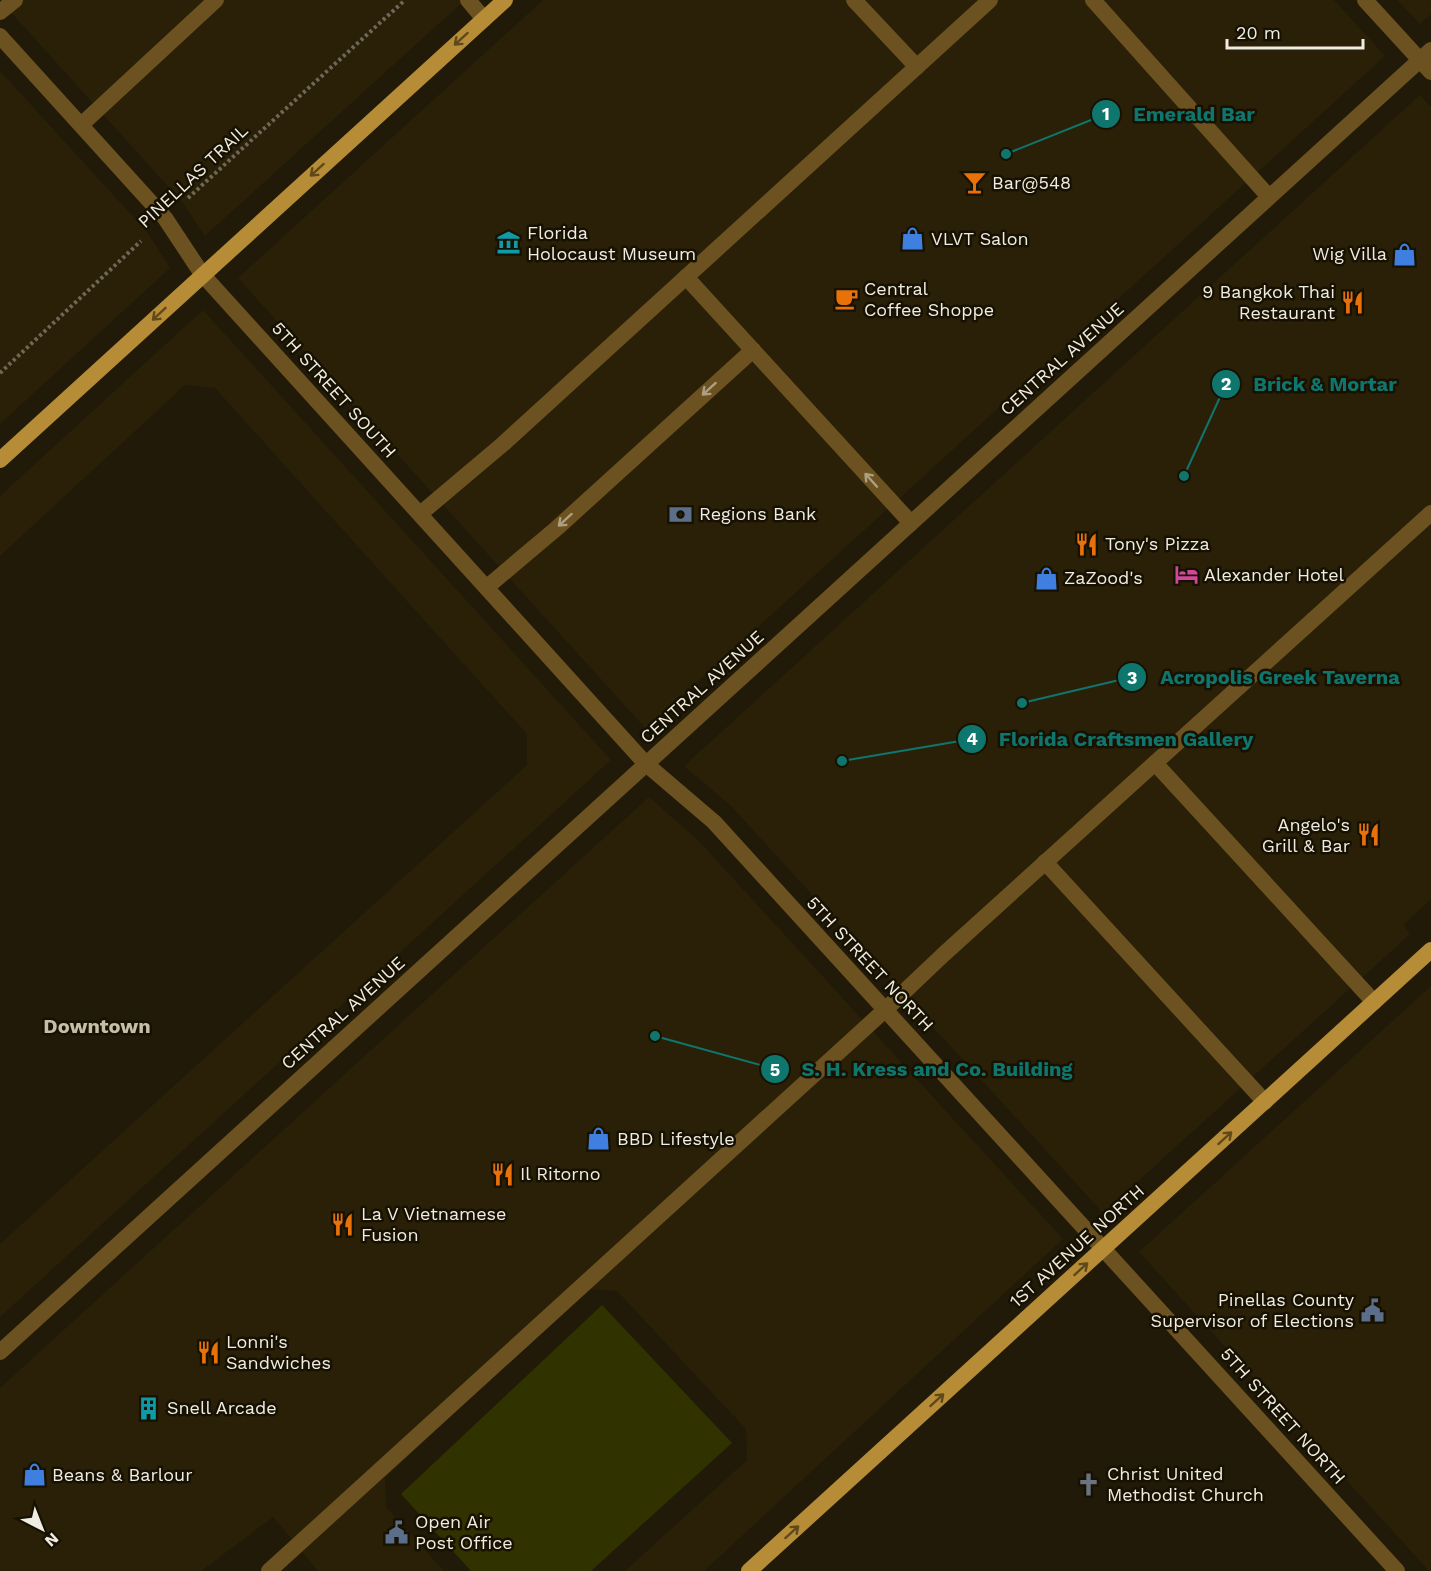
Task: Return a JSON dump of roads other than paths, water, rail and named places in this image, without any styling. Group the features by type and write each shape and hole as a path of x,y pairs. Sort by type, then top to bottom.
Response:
{"main road":[{"path":"0,460 504,0"},
{"name":"1ST AVENUE NORTH","path":"749,1571 1431,950"}],"street":[{"path":"0,12 15,0"},
{"path":"81,125 216,0"},
{"path":"468,0 484,19"},
{"path":"854,0 917,67"},
{"path":"420,514 503,444 990,0"},
{"path":"1093,0 1269,197"},
{"path":"1365,0 1427,60"},
{"name":"5TH STREET SOUTH","path":"0,36 165,218 202,274 646,764"},
{"name":"CENTRAL AVENUE","path":"0,1352 1269,197 1427,60"},
{"path":"686,277 910,523"},
{"path":"487,587 556,528 753,350"},
{"path":"269,1571 886,1010 1045,862 1431,513"},
{"path":"1155,763 1374,1002"},
{"name":"5TH STREET NORTH","path":"646,764 714,822 1397,1571"},
{"path":"1045,862 1264,1102"}],"place":[{"name":"Emerald Bar","path":"1006,154"},
{"name":"Bar@548","path":"974,183"},
{"name":"VLVT Salon","path":"913,239"},
{"name":"Florida Holocaust Museum","path":"509,243"},
{"name":"Wig Villa","path":"1405,254"},
{"name":"Central Coffee Shoppe","path":"846,299"},
{"name":"9 Bangkok Thai Restaurant","path":"1353,302"},
{"name":"Brick & Mortar","path":"1184,476"},
{"name":"Regions Bank","path":"681,514"},
{"name":"Tony's Pizza","path":"1087,544"},
{"name":"Alexander Hotel","path":"1186,575"},
{"name":"ZaZood's","path":"1046,578"},
{"name":"Acropolis Greek Taverna","path":"1022,703"},
{"name":"Florida Craftsmen Gallery","path":"842,761"},
{"name":"Angelo's Grill & Bar","path":"1368,835"},
{"name":"S. H. Kress and Co. Building","path":"655,1036"},
{"name":"BBD Lifestyle","path":"599,1139"},
{"name":"Il Ritorno","path":"502,1174"},
{"name":"La V Vietnamese Fusion","path":"343,1224"},
{"name":"Pinellas County Supervisor of Elections","path":"1372,1310"},
{"name":"Lonni's Sandwiches","path":"208,1352"},
{"name":"Snell Arcade","path":"149,1408"},
{"name":"Beans & Barlour","path":"34,1475"},
{"name":"Christ United Methodist Church","path":"1089,1484"},
{"name":"Open Air Post Office","path":"397,1532"}],"district":[{"name":"Downtown","path":"97,1026"}]}
